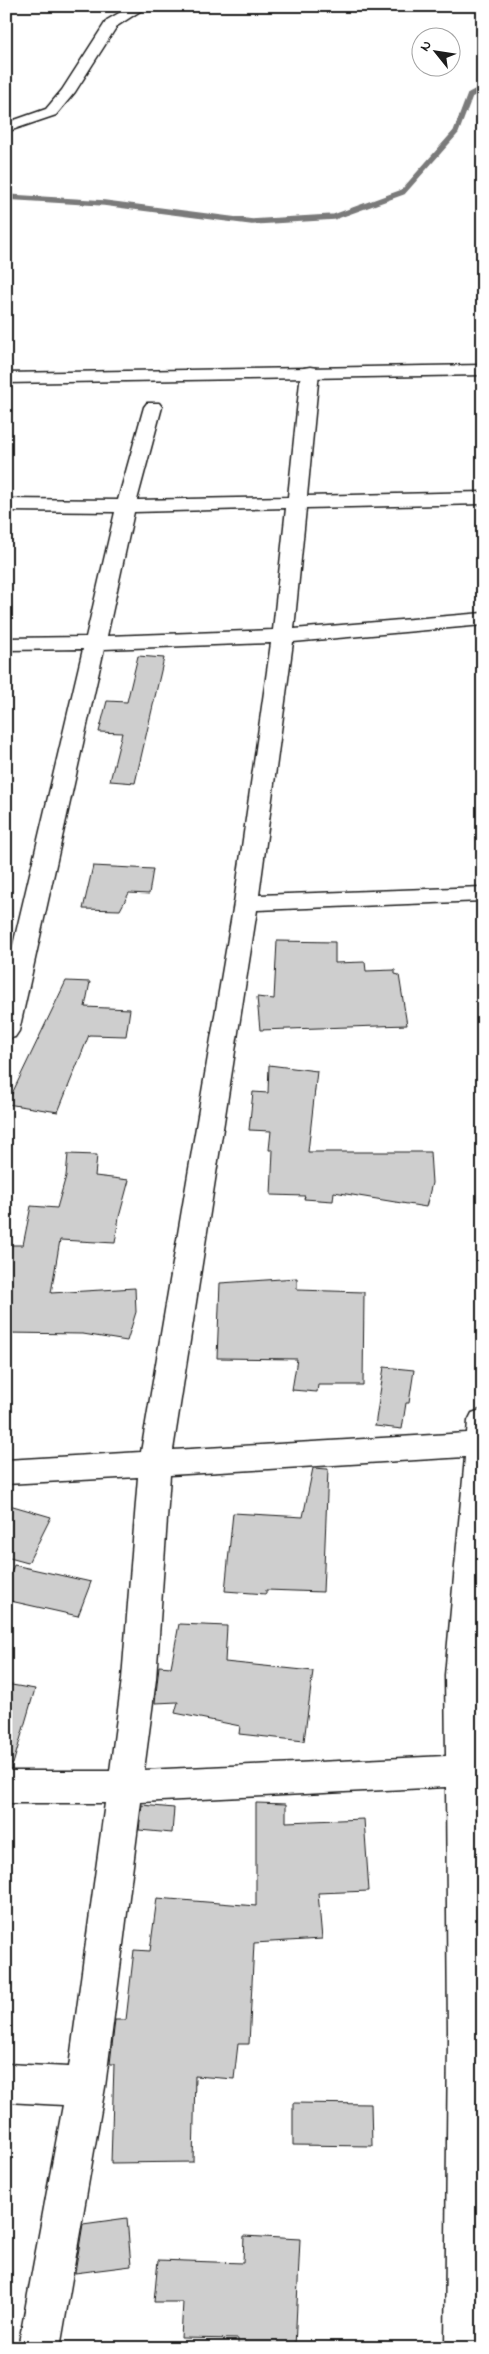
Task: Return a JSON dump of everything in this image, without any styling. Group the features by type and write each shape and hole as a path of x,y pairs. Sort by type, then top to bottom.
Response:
{"street":[{"path":"6,128 51,112 68,92 112,23 141,6"},
{"path":"6,378 483,370"},
{"path":"39,2348 86,2087 140,1678 155,1463 246,903 283,636 310,372"},
{"path":"6,1031 126,506 153,407"},
{"path":"6,505 126,506 483,498"},
{"path":"6,644 94,643 283,636 412,627 483,619"},
{"path":"246,903 483,894"},
{"path":"6,1472 155,1463 482,1437 462,1675 473,1724 462,1771 475,2036 466,2348"},
{"path":"6,1786 125,1787 462,1771"},
{"path":"6,2083 86,2087"}],"building":[{"path":"138,656 164,658 135,783 110,781 122,733 99,732 107,701 127,702"},
{"path":"93,866 153,869 149,894 129,893 120,910 83,909"},
{"path":"277,941 335,942 335,963 365,962 366,971 395,970 395,974 399,975 407,1025 260,1030 257,997 274,999"},
{"path":"66,981 90,982 85,1007 130,1009 126,1036 89,1035 58,1112 7,1104"},
{"path":"269,1065 317,1071 308,1152 430,1152 432,1183 426,1207 334,1192 333,1201 304,1199 305,1196 271,1195 273,1150 269,1150 271,1131 249,1130 253,1092 268,1093"},
{"path":"68,1154 97,1155 95,1176 129,1180 119,1217 115,1243 60,1240 51,1293 135,1288 136,1312 127,1341 83,1334 6,1333 6,1245 23,1245 31,1206 57,1208 66,1176"},
{"path":"297,1278 297,1290 364,1292 363,1385 318,1385 317,1392 292,1390 297,1359 217,1358 220,1283"},
{"path":"384,1367 414,1370 409,1403 406,1403 402,1429 375,1426"},
{"path":"313,1468 328,1469 323,1592 266,1590 266,1594 225,1591 233,1513 303,1517"},
{"path":"6,1504 51,1517 28,1563 6,1557"},
{"path":"14,1565 91,1582 78,1616 6,1600 6,1585"},
{"path":"179,1624 227,1626 225,1662 313,1671 304,1741 239,1734 240,1726 175,1713 178,1702 155,1703 159,1666 171,1667"},
{"path":"6,1684 35,1689 13,1764 6,1763"},
{"path":"256,1803 286,1804 286,1822 364,1819 369,1891 318,1893 322,1939 254,1943 249,2044 238,2044 234,2079 195,2076 193,2162 111,2163 114,2064 110,2064 115,2020 126,2020 134,1950 150,1951 157,1898 256,1906"},
{"path":"142,1805 174,1808 172,1833 139,1830"},
{"path":"293,2103 371,2104 372,2146 293,2145"},
{"path":"127,2218 131,2266 75,2273 83,2224"},
{"path":"244,2236 300,2239 295,2348 238,2348 238,2339 181,2338 183,2302 154,2302 158,2260 243,2263"}],"waterway":[{"path":"6,197 104,203 252,222 334,217 403,192 456,132 470,95 483,88"}]}
